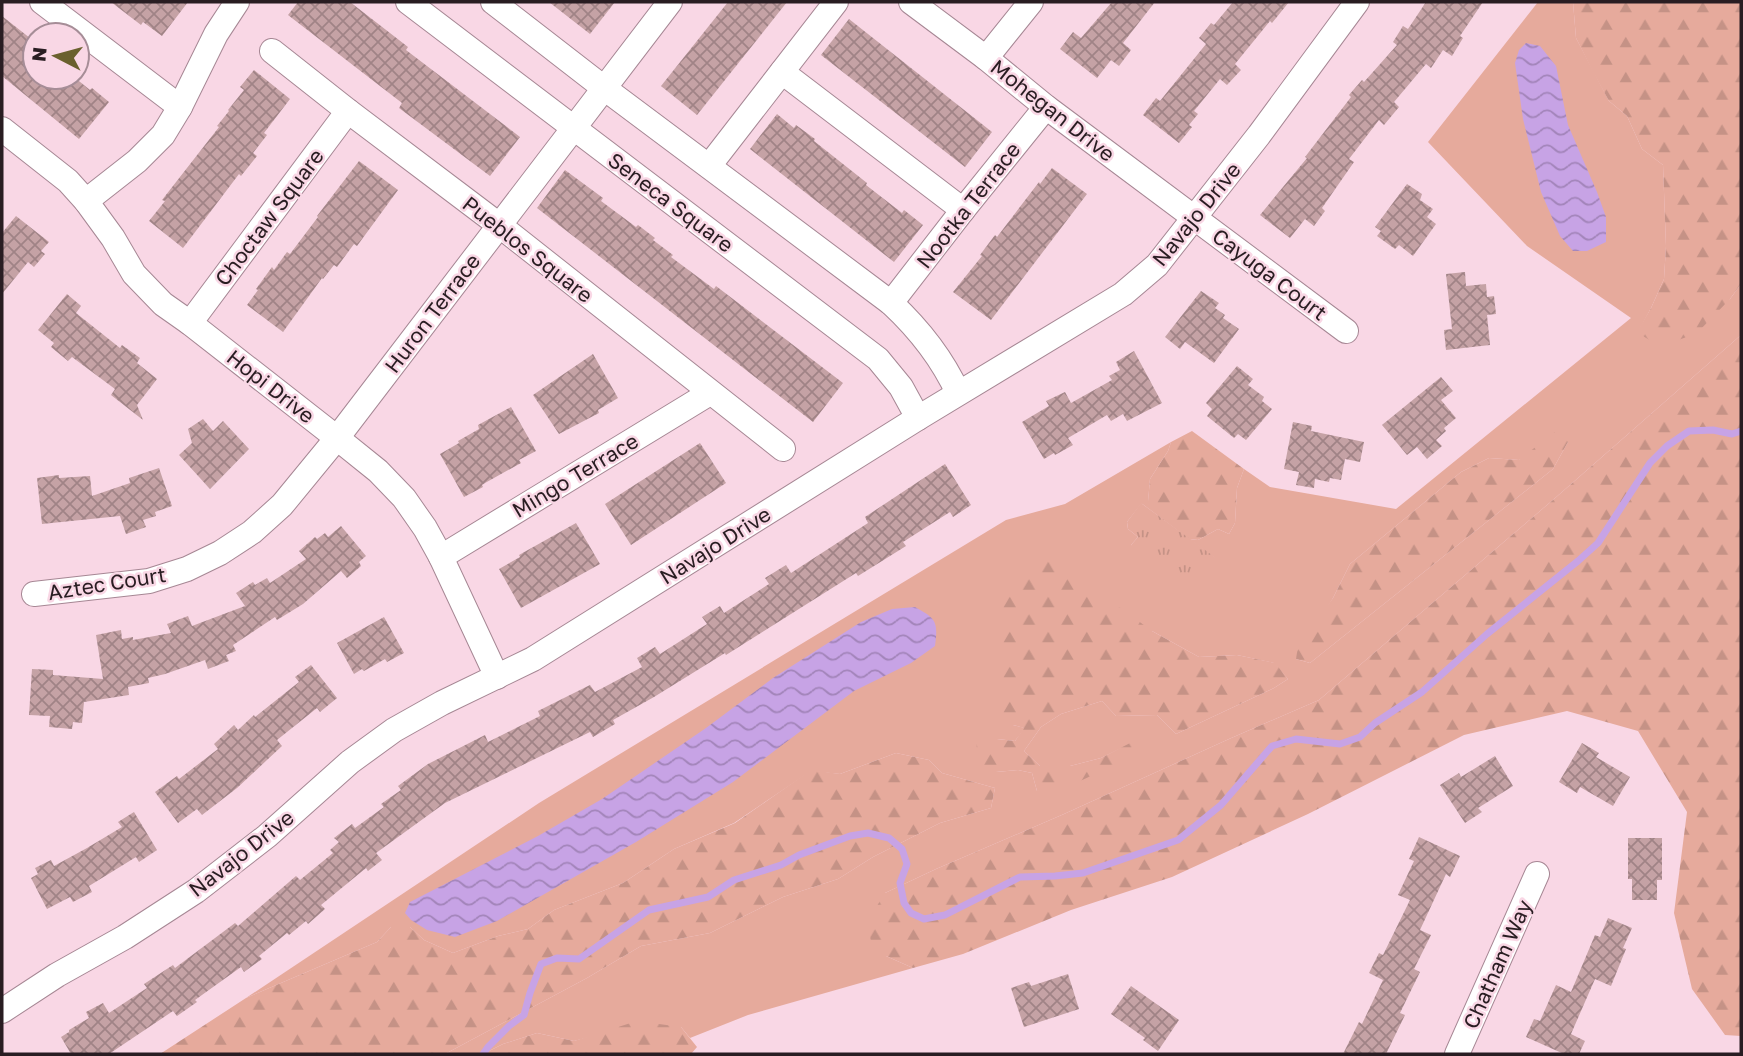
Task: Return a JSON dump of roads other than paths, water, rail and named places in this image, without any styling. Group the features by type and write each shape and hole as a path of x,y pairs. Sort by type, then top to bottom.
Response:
{"street":[{"path":"42,2 180,107"},
{"path":"86,201 137,161 163,135 216,34 237,2"},
{"name":"Seneca Square","path":"408,2 878,359 901,387 918,418"},
{"name":"Huron Terrace","path":"337,438 670,2"},
{"path":"709,166 836,2"},
{"name":"Mohegan Drive","path":"911,2 1194,218"},
{"path":"986,58 1031,2"},
{"name":"Navajo Drive","path":"2,1011 196,891 267,836 350,762 394,730 442,703 533,659 958,393 1122,295 1157,265 1259,135 1357,2"},
{"path":"500,4 604,88 891,303 915,325 947,369 958,393"},
{"name":"Pueblos Square","path":"272,51 499,225 783,449"},
{"path":"782,72 963,210"},
{"name":"Nootka Terrace","path":"891,303 1046,107"},
{"name":"Choctaw Square","path":"190,323 348,111"},
{"name":"Hopi Drive","path":"4,134 68,181 113,238 134,274 163,304 378,471 404,498 441,556 497,677"},
{"name":"Cayuga Court","path":"1194,218 1346,331"},
{"name":"Mingo Terrace","path":"441,556 710,393"},
{"name":"Aztec Court","path":"34,594 149,581 187,569 220,553 252,532 282,505 337,438"},
{"name":"Chatham Way","path":"1457,1054 1537,874"}],"water":[{"path":"1526,43 1540,46 1556,66 1568,125 1606,217 1606,242 1587,251 1573,251 1560,236 1541,192 1523,119 1515,63 1519,50"},
{"path":"915,607 932,618 936,626 935,646 911,663 854,691 733,782 636,842 497,921 455,937 427,930 405,913 410,902 538,836 602,799 706,728 773,678 861,622 892,609"}],"waterway":[{"path":"483,1054 509,1026 524,1015 541,964 557,958 579,959 649,910 708,897 734,880 781,865 799,855 850,836 868,833 889,838 902,849 907,864 900,883 904,903 911,913 924,919 945,915 1020,877 1083,873 1178,840 1221,805 1272,746 1296,739 1340,744 1360,737 1375,723 1422,692 1487,634 1598,543 1650,463 1667,446 1689,431 1713,430 1732,434 1741,431"}]}
